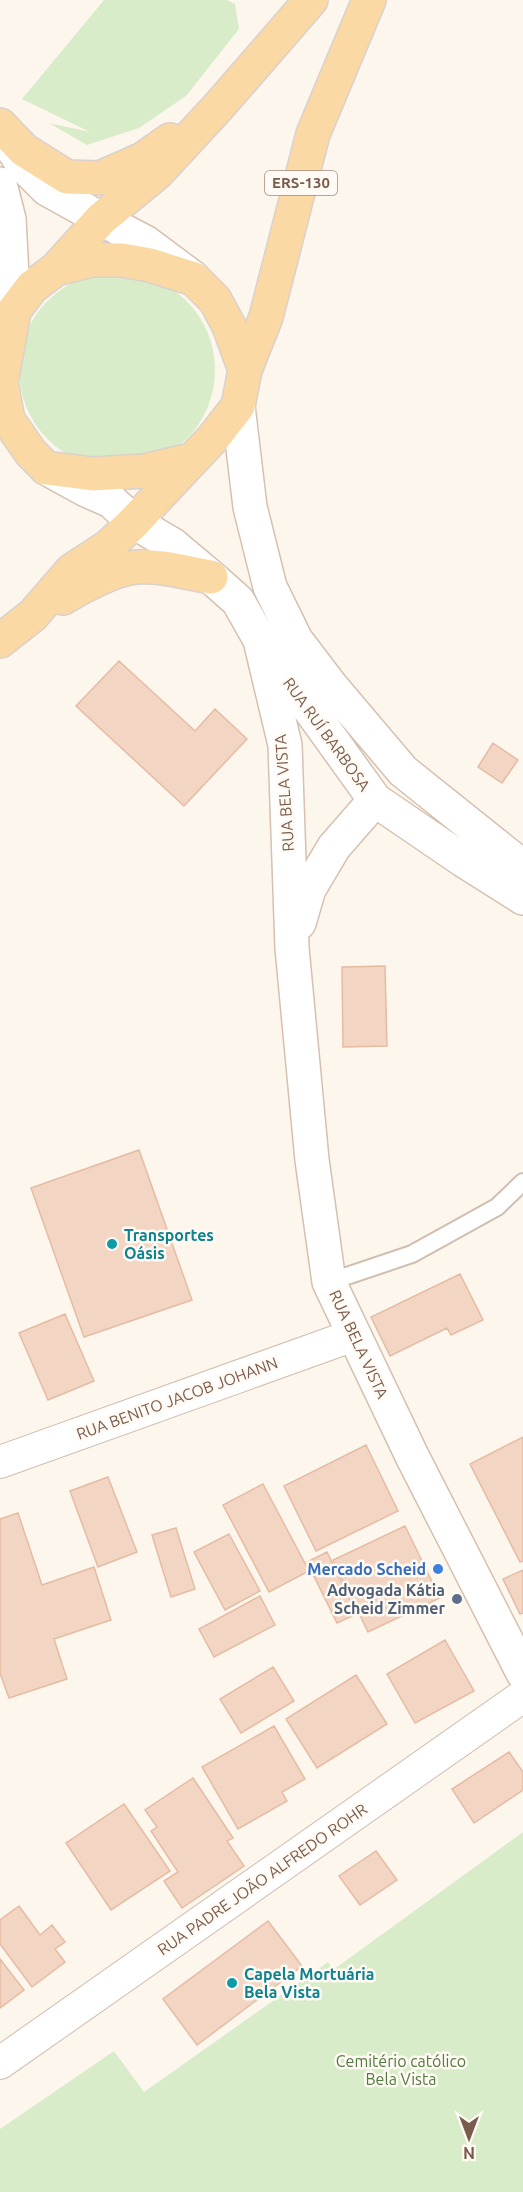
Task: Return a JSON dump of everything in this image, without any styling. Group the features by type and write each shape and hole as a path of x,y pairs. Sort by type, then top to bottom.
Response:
{"main road":[{"path":"7,320 32,287 56,269 101,219 157,173 311,0"},
{"name":"ERS-130","path":"0,641 33,615 72,570 109,546 134,522 213,438 238,406 245,369 266,317 313,134 369,0"},
{"path":"0,127 24,150 67,177 100,178 143,159 219,106"},
{"path":"0,127 23,165 47,189 145,242 194,279 215,300 229,326 245,369"},
{"path":"0,184 6,199 10,228 2,382 8,420 31,453 46,468 111,501 134,522 173,545 211,577 238,601 260,640"},
{"path":"56,269 92,260 122,260 150,265 194,279"},
{"path":"238,406 250,507 270,587 318,694 370,766 375,800"},
{"path":"46,468 93,474 144,471 191,460"},
{"path":"33,615 93,581 135,567 166,569 211,577"},
{"name":"RUA RUÍ BARBOSA","path":"292,633 337,694 403,771 523,867"},
{"name":"RUA RUÍ BARBOSA","path":"260,640 375,800 523,898"},
{"name":"RUA BELA VISTA","path":"260,640 285,746 292,948 312,1160 329,1282 412,1456 523,1673"},
{"name":"RUA BELA VISTA","path":"292,948 309,888 334,847 375,800"}],"street":[{"name":"RUA BENITO JACOB JOHANN","path":"0,1462 354,1335"},
{"name":"RUA PADRE JOÃO ALFREDO ROHR","path":"0,2062 523,1696"}],"lane":[{"path":"329,1282 412,1254 497,1207 523,1182"}],"green space":[{"path":"104,0 227,0 235,4 239,29 186,96 139,128 87,145 49,123 90,132 22,99"},
{"path":"117,272 145,276 163,284 179,294 193,308 211,342 215,370 211,398 203,416 193,432 179,446 145,464 117,468 89,464 71,456 55,446 41,432 23,398 19,370 23,342 31,324 41,308 55,294 89,276"},
{"name":"Cemitério católico Bela Vista","path":"523,1832 523,2192 0,2192 0,2129 114,2051 144,2092 328,1962 333,1970"}],"building":[{"path":"119,661 195,731 215,709 247,739 184,806 76,706"},
{"path":"493,743 518,760 502,783 478,767"},
{"path":"385,966 387,1046 343,1047 342,967"},
{"name":"Transportes Oásis","path":"139,1150 192,1300 84,1337 31,1188"},
{"path":"460,1274 483,1320 451,1335 447,1328 390,1356 371,1317"},
{"path":"65,1314 94,1381 48,1400 19,1333"},
{"path":"523,1437 523,1561 520,1562 470,1464"},
{"path":"366,1445 398,1511 316,1551 284,1486"},
{"path":"108,1477 137,1552 98,1567 70,1491"},
{"path":"263,1484 309,1571 269,1592 223,1505"},
{"path":"18,1513 42,1585 94,1567 111,1620 54,1639 67,1679 9,1698 0,1673 0,1519"},
{"path":"405,1526 440,1598 368,1632 333,1560"},
{"path":"176,1528 195,1589 171,1597 152,1535"},
{"path":"229,1534 260,1591 225,1610 194,1552"},
{"path":"327,1552 357,1614 337,1623 307,1562"},
{"path":"523,1570 523,1613 520,1614 503,1579"},
{"path":"260,1596 275,1625 214,1657 199,1629"},
{"path":"445,1640 474,1691 415,1723 387,1674"},
{"path":"273,1667 294,1701 241,1733 220,1699"},
{"path":"356,1675 387,1724 317,1768 286,1719"},
{"path":"274,1726 305,1779 282,1792 287,1801 238,1829 202,1767"},
{"path":"509,1752 523,1772 523,1790 474,1823 452,1789"},
{"path":"193,1778 233,1838 227,1841 244,1866 182,1908 164,1881 178,1872 151,1831 157,1827 145,1810"},
{"path":"124,1804 170,1871 111,1910 66,1843"},
{"path":"376,1851 397,1880 360,1905 339,1876"},
{"path":"19,1906 40,1935 52,1925 65,1942 55,1949 65,1962 32,1987 0,1944 0,1920"},
{"name":"Capela Mortuária Bela Vista","path":"268,1921 302,1966 197,2045 163,1999"},
{"path":"0,1959 24,1990 0,2008"}],"place":[{"name":"Transportes Oásis","path":"112,1244"},
{"name":"Mercado Scheid","path":"438,1569"},
{"name":"Advogada Kátia Scheid Zimmer","path":"457,1599"},
{"name":"Capela Mortuária Bela Vista","path":"232,1983"}]}
